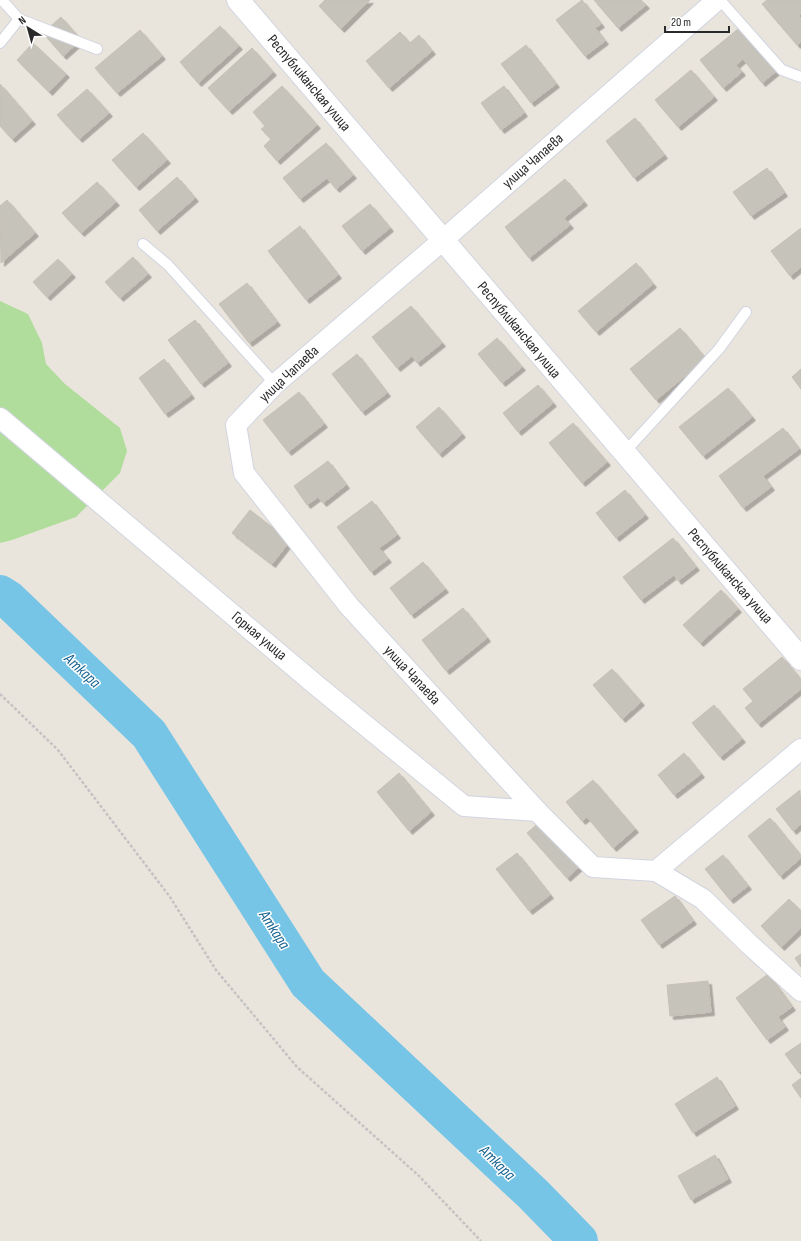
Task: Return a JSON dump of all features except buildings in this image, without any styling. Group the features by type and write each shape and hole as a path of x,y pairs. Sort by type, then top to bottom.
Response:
{"street":[{"name":"Республиканская улица","path":"238,0 801,659"},
{"name":"улица Чапаева","path":"537,811 349,606 244,473 236,425 275,384 443,240 718,0"},
{"name":"Горная улица","path":"0,418 316,685 464,806 537,811"},
{"path":"656,871 801,749"},
{"path":"537,811 593,867 656,871 703,899 801,991"}],"lane":[{"path":"2,0 19,19 97,49"},
{"path":"718,0 782,70 801,77"},
{"path":"0,43 19,19"},
{"path":"143,244 168,265 275,384"},
{"path":"624,453 719,349 746,312"}],"path":[{"path":"0,694 58,750 170,897 216,970 297,1068 418,1175 481,1241"}],"green space":[{"path":"0,301 28,314 42,343 46,364 65,384 120,428 127,451 120,473 76,517 0,543"}],"waterway":[{"name":"Аткара","path":"0,594 8,599 149,734 308,983 533,1194 579,1241"}]}
